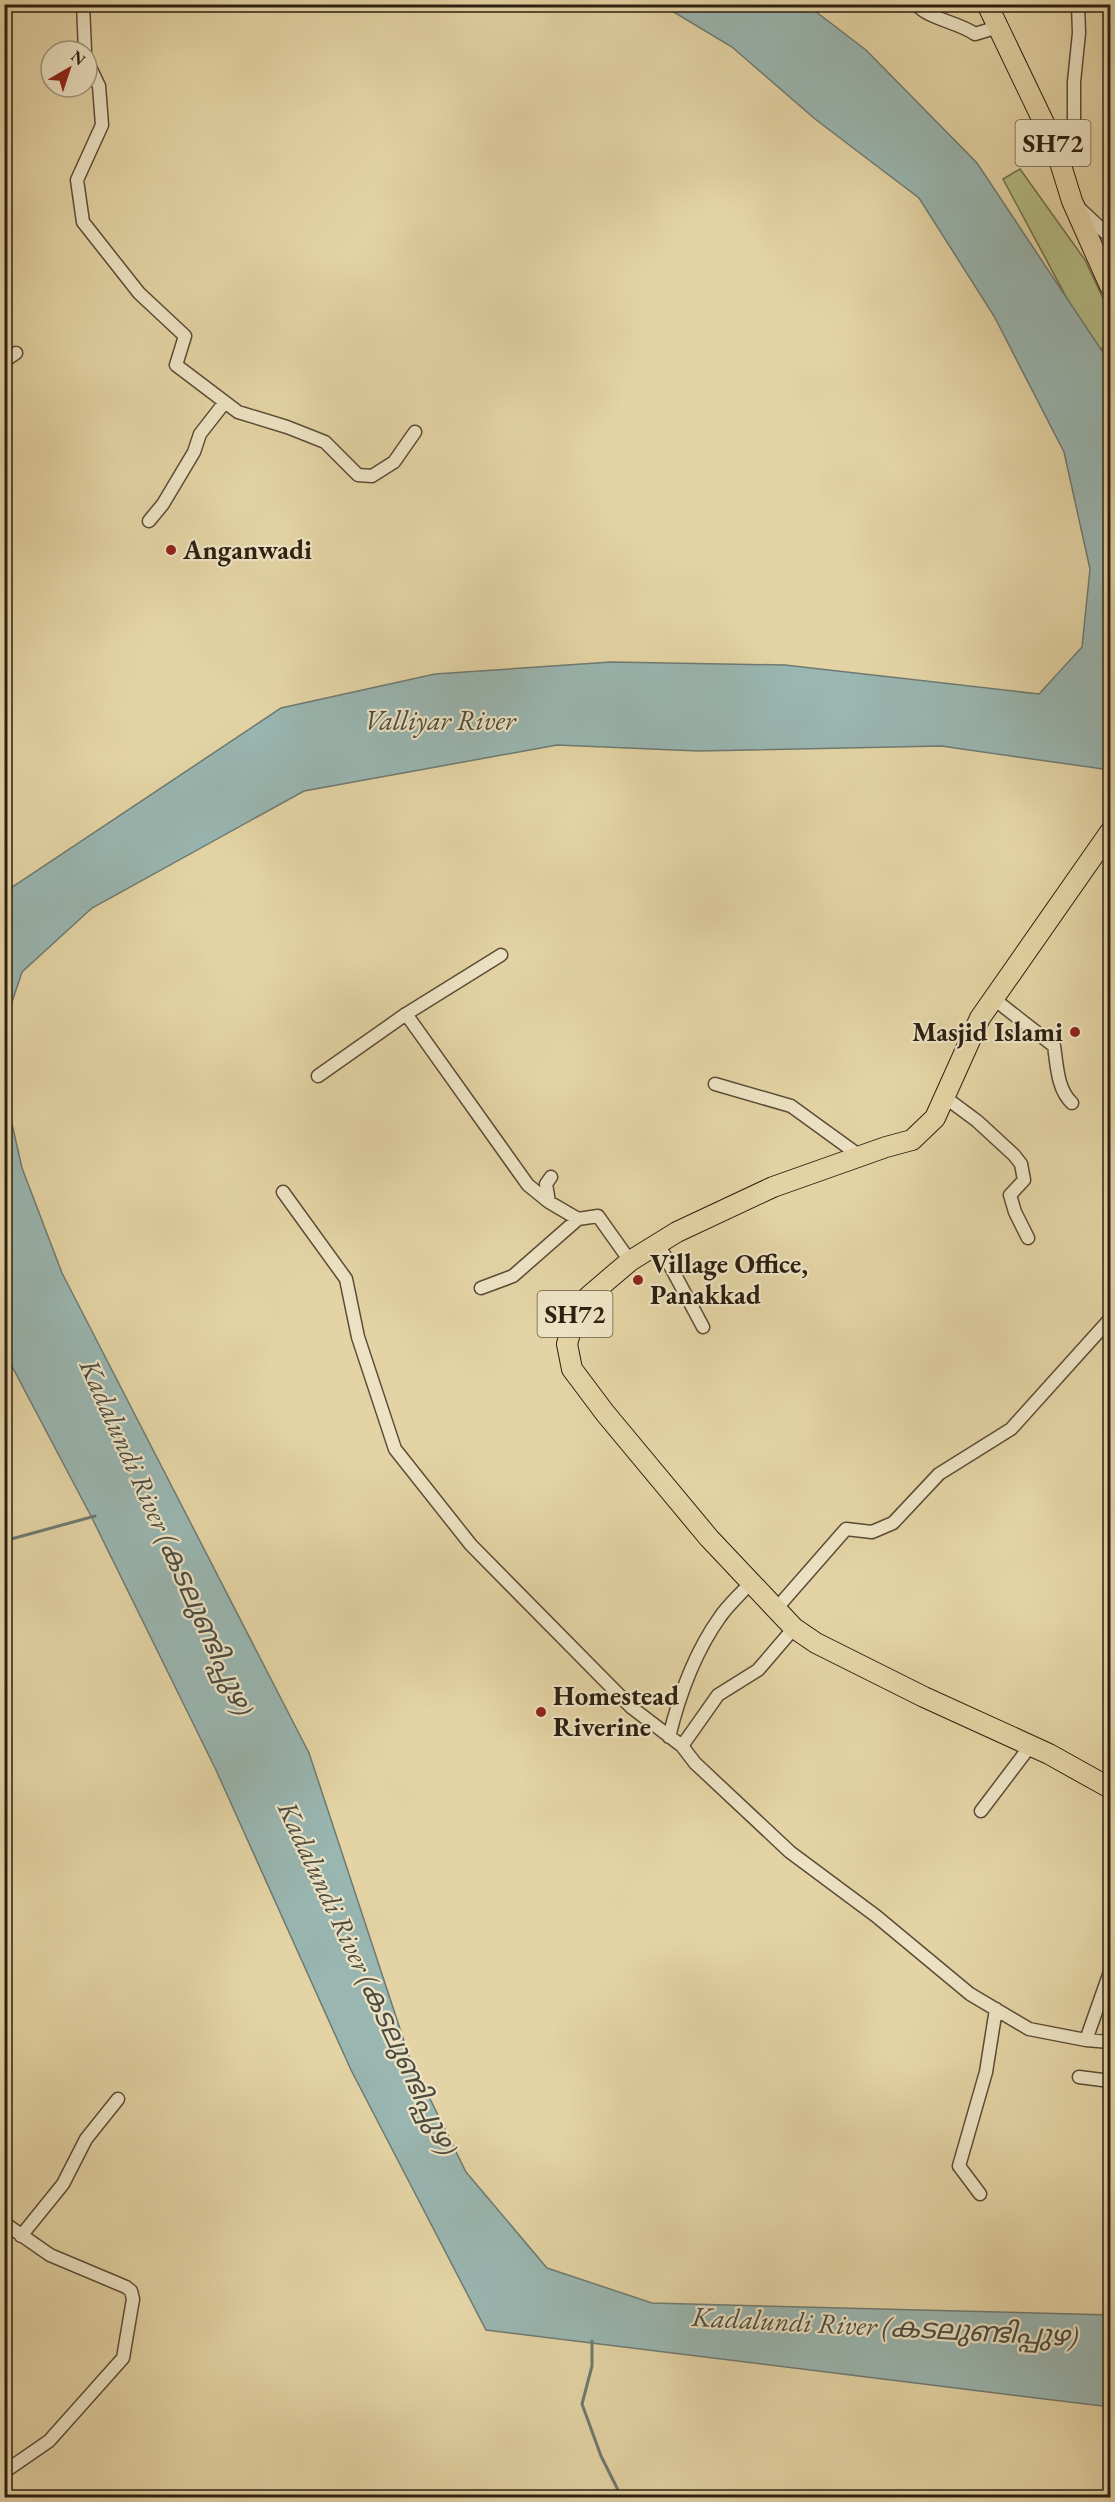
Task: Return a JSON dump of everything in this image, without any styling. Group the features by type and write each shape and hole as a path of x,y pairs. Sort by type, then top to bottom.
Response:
{"main road":[{"name":"SH72","path":"987,4 1055,146 1072,201 1110,286"},
{"name":"SH72","path":"1110,832 980,1018 946,1098 935,1118 912,1140 773,1187 719,1210 677,1232 630,1261 589,1296 576,1311 567,1344 572,1369 605,1413 709,1538 794,1628 826,1648 924,1697 1031,1745 1110,1788"}],"street":[{"path":"83,4 84,39"},
{"path":"916,4 924,13 961,25 975,34 998,27"},
{"path":"1063,174 1074,141 1074,82 1079,33 1078,4"},
{"path":"99,86 102,124 77,180 83,222 140,293 185,336 176,365 238,412 325,442 358,475 372,476 394,462 415,432"},
{"path":"1072,201 1110,237"},
{"path":"4,361 16,353"},
{"path":"149,521 163,504 194,452 200,434 225,402"},
{"path":"318,1076 406,1014 501,955"},
{"path":"994,999 1054,1046 1060,1081 1067,1098 1072,1103"},
{"path":"406,1014 528,1185 549,1202 579,1220"},
{"path":"715,1084 791,1106 860,1156"},
{"path":"946,1098 977,1121 1021,1164 1024,1180 1010,1195 1015,1212 1028,1238"},
{"path":"549,1202 546,1184 551,1177"},
{"path":"283,1192 346,1279 358,1337 395,1449 471,1545 631,1707 682,1746 695,1763 790,1852 876,1916 970,1994 1029,2029 1086,2040 1110,2042"},
{"path":"481,1288 513,1276 579,1220 598,1216 630,1261"},
{"path":"659,1245 703,1327"},
{"path":"776,1609 846,1529 872,1532 893,1523 939,1474 1011,1429 1110,1319"},
{"path":"669,1737 676,1706 698,1656 720,1617 751,1582"},
{"path":"682,1746 718,1695 758,1670 794,1628"},
{"path":"981,1811 1031,1745"},
{"path":"1086,2040 1110,1972"},
{"path":"980,2194 959,2166 986,2072 996,2009"},
{"path":"1079,2077 1110,2081"},
{"path":"21,2236 63,2184 86,2139 118,2099"},
{"path":"4,2223 50,2255 126,2287 131,2291 133,2299 123,2358 49,2441 4,2472"}],"green space":[{"path":"1020,169 1085,260 1110,313 1110,350 1093,347 1003,179"}],"water":[{"name":"Valliyar River","path":"662,5 807,5 866,50 977,163 1110,363 1110,770 941,746 698,751 557,745 304,791 92,908 22,972 5,1023 5,892 281,708 435,674 611,662 785,665 1039,694 1082,647 1090,569 1064,452 994,316 919,198 815,119 732,47"},
{"name":"Kadalundi River (കടലുണ്ടിപ്പുഴ)","path":"5,1093 22,1168 62,1273 309,1753 409,2056 466,2172 547,2268 652,2303 1110,2315 1110,2407 486,2330 351,2070 216,1770 92,1518 5,1353"}],"waterway":[{"path":"4,1541 95,1516"},
{"path":"592,2341 592,2366 582,2404 601,2456 622,2498"}],"place":[{"name":"Anganwadi","path":"171,550"},
{"name":"Masjid Islami","path":"1075,1032"},
{"name":"Village Office, Panakkad","path":"638,1280"},
{"name":"Homestead Riverine","path":"541,1712"}]}
